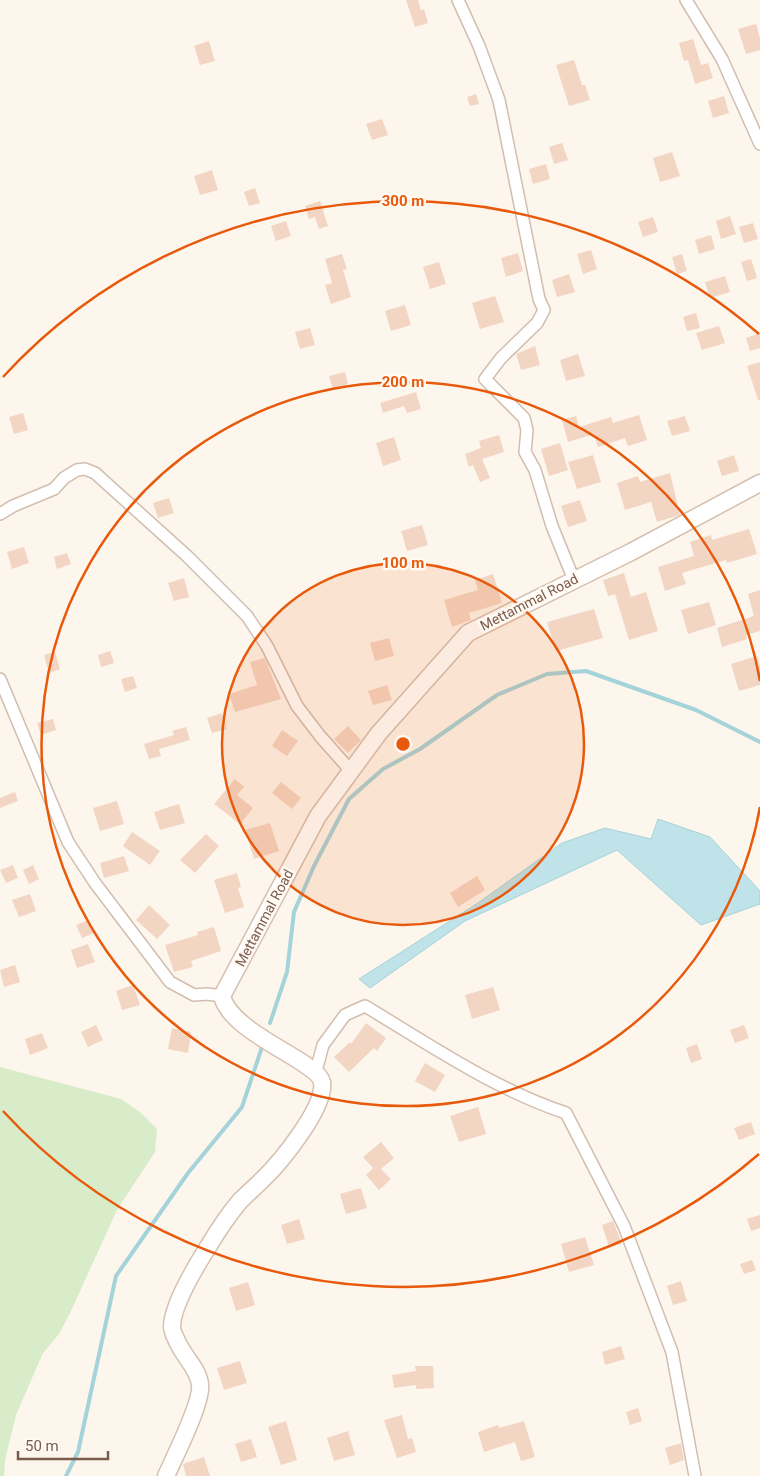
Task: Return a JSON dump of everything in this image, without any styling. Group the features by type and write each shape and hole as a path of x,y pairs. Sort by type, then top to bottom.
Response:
{"main road":[{"name":"Mettammal Road","path":"222,996 318,816 379,733 468,633 760,483"},
{"path":"166,1476 194,1409 200,1385 196,1373 177,1342 172,1327 175,1314 207,1248 225,1221 240,1201 283,1157 316,1108 321,1097 322,1081 316,1071 257,1035 228,1012 222,996"}],"street":[{"path":"458,0 479,46 499,100 538,298 544,310 537,323 501,358 485,379 524,418 527,430 525,452 535,470 552,526 574,580"},
{"path":"686,0 722,59 760,144"},
{"path":"0,514 13,506 54,488 64,478 77,470 85,469 95,473 206,574 247,616 267,646 297,706 351,771"},
{"path":"0,679 68,842 95,883 170,982 194,995 222,996"},
{"path":"316,1071 323,1045 345,1015 365,1006 478,1074 531,1101 566,1112 624,1226 672,1352 695,1476"}],"green space":[{"path":"0,1067 121,1099 140,1112 157,1129 155,1152 117,1210 70,1313 59,1334 43,1353 16,1415 5,1460 4,1476 0,1476"}],"water":[{"path":"658,819 710,837 760,891 760,904 701,925 617,850 465,921 370,988 359,979 478,903 562,843 605,828 651,839"}],"building":[{"path":"406,0 418,0 421,10 424,9 428,23 415,27"},
{"path":"756,24 760,38 760,50 746,54 738,29"},
{"path":"693,39 701,65 708,63 713,78 695,84 688,60 684,61 679,43"},
{"path":"209,41 215,61 200,65 194,46"},
{"path":"574,60 582,85 585,85 590,100 569,106 556,65"},
{"path":"476,94 479,104 470,106 467,97"},
{"path":"724,96 729,113 713,118 708,101"},
{"path":"382,119 388,135 372,140 366,124"},
{"path":"562,143 568,160 554,164 549,147"},
{"path":"672,152 680,176 660,182 653,158"},
{"path":"546,164 550,179 533,184 529,169"},
{"path":"212,170 218,190 200,195 194,176"},
{"path":"255,188 260,203 249,206 244,192"},
{"path":"320,201 328,226 319,229 315,217 309,219 305,206"},
{"path":"730,216 736,234 721,239 716,221"},
{"path":"653,217 658,232 643,237 638,222"},
{"path":"286,221 291,236 276,241 271,226"},
{"path":"753,223 758,239 744,243 739,227"},
{"path":"711,235 715,249 699,254 695,240"},
{"path":"591,250 597,269 583,274 577,254"},
{"path":"518,253 523,271 506,277 501,258"},
{"path":"342,254 347,269 343,270 351,297 331,304 325,285 332,283 325,259"},
{"path":"682,254 687,271 677,274 672,257"},
{"path":"751,259 757,278 747,281 741,262"},
{"path":"439,262 446,284 430,289 423,267"},
{"path":"569,274 575,292 557,297 552,280"},
{"path":"725,276 730,292 710,298 705,282"},
{"path":"495,296 504,322 480,329 472,303"},
{"path":"405,305 411,325 391,331 385,311"},
{"path":"696,313 700,328 687,331 683,317"},
{"path":"719,326 725,343 702,350 696,333"},
{"path":"310,328 315,345 300,349 295,332"},
{"path":"760,333 760,348 750,351 746,338"},
{"path":"535,346 540,365 521,370 516,354"},
{"path":"578,354 585,376 566,381 560,360"},
{"path":"760,362 760,400 758,400 747,366"},
{"path":"345,372 348,384 333,389 329,376"},
{"path":"416,392 421,409 407,413 404,406 383,413 380,403"},
{"path":"23,413 28,430 14,434 9,417"},
{"path":"639,415 647,440 628,446 625,438 598,447 594,434 568,442 562,420 576,416 579,427 611,417 613,423"},
{"path":"685,416 690,431 672,436 667,421"},
{"path":"499,435 504,452 482,459 490,478 480,482 473,465 469,467 465,454 481,448 479,441"},
{"path":"394,437 401,460 383,466 376,443"},
{"path":"560,443 568,470 549,476 541,449"},
{"path":"593,455 601,482 577,489 568,462"},
{"path":"734,455 739,471 722,476 717,461"},
{"path":"670,473 680,515 657,522 651,502 625,510 617,483 638,476 640,482"},
{"path":"169,498 174,513 158,518 153,503"},
{"path":"580,500 587,521 568,527 561,506"},
{"path":"422,525 428,545 407,551 401,531"},
{"path":"749,529 757,554 727,563 726,560 682,573 686,584 665,591 658,567 694,556 690,542 711,535 712,540"},
{"path":"24,547 29,563 12,569 7,552"},
{"path":"67,553 71,564 57,569 54,557"},
{"path":"624,573 631,597 646,592 658,631 629,640 615,594 608,596 603,580"},
{"path":"493,574 502,603 469,613 471,620 452,627 444,600 478,590 475,580"},
{"path":"184,578 189,597 174,601 168,583"},
{"path":"760,590 760,631 746,635 747,639 722,647 717,628 754,616 748,594"},
{"path":"709,602 716,625 688,634 681,610"},
{"path":"594,609 603,638 556,651 547,622"},
{"path":"389,638 394,656 375,661 370,643"},
{"path":"110,651 114,663 101,667 98,655"},
{"path":"55,652 60,669 49,673 44,655"},
{"path":"757,656 760,666 760,685 739,691 731,664"},
{"path":"265,658 281,699 235,712 229,694 257,685 250,662"},
{"path":"133,676 137,688 125,692 121,679"},
{"path":"387,685 392,700 373,705 368,691"},
{"path":"222,713 227,729 212,733 207,718"},
{"path":"53,719 56,730 41,735 37,723"},
{"path":"348,726 361,740 348,753 334,739"},
{"path":"186,727 190,740 159,749 161,756 149,759 144,744 174,735 172,731"},
{"path":"282,730 298,741 287,756 272,746"},
{"path":"235,779 244,787 237,795 253,808 240,824 214,804"},
{"path":"281,782 301,798 292,809 272,793"},
{"path":"15,792 18,801 0,808 0,798"},
{"path":"117,801 124,824 100,831 93,808"},
{"path":"179,804 185,823 160,830 154,812"},
{"path":"270,823 279,851 254,859 245,830"},
{"path":"132,832 160,851 150,865 123,846"},
{"path":"206,834 219,846 195,873 180,860"},
{"path":"124,856 129,871 104,878 100,863"},
{"path":"13,865 18,878 6,883 0,870"},
{"path":"33,865 39,879 29,884 23,870"},
{"path":"237,873 241,887 238,888 244,907 225,913 214,880"},
{"path":"477,876 485,890 458,907 450,893"},
{"path":"30,894 36,911 19,917 12,900"},
{"path":"149,905 170,925 157,939 136,920"},
{"path":"88,920 94,933 82,938 76,925"},
{"path":"214,927 221,951 191,961 193,967 174,972 165,945 198,935 197,932"},
{"path":"88,944 95,962 77,968 71,950"},
{"path":"15,965 20,982 4,987 0,970"},
{"path":"133,985 140,1005 122,1010 116,991"},
{"path":"493,987 500,1010 472,1019 465,995"},
{"path":"366,1023 386,1038 377,1051 374,1048 349,1072 334,1057 350,1042 351,1044"},
{"path":"96,1025 103,1040 88,1047 81,1032"},
{"path":"744,1025 749,1038 735,1043 730,1030"},
{"path":"172,1028 191,1032 188,1053 168,1049"},
{"path":"42,1033 48,1048 30,1055 25,1039"},
{"path":"697,1044 702,1059 691,1063 686,1048"},
{"path":"425,1063 445,1075 435,1092 415,1081"},
{"path":"478,1107 486,1134 459,1142 450,1116"},
{"path":"751,1122 755,1134 739,1140 734,1128"},
{"path":"381,1142 394,1158 381,1169 391,1179 379,1190 366,1175 373,1168 363,1157"},
{"path":"361,1188 367,1208 346,1214 340,1194"},
{"path":"760,1215 760,1228 751,1231 747,1219"},
{"path":"299,1219 305,1239 287,1244 281,1225"},
{"path":"613,1221 622,1244 609,1247 602,1225"},
{"path":"585,1237 594,1265 569,1272 561,1244"},
{"path":"752,1260 756,1270 744,1274 740,1264"},
{"path":"681,1281 687,1301 673,1305 667,1286"},
{"path":"248,1282 255,1305 236,1311 229,1288"},
{"path":"621,1346 625,1359 605,1365 602,1352"},
{"path":"240,1361 247,1383 224,1390 217,1368"},
{"path":"415,1366 433,1366 434,1388 416,1389 416,1385 394,1388 392,1375 416,1371"},
{"path":"638,1408 642,1421 630,1425 626,1412"},
{"path":"402,1415 408,1439 412,1438 416,1452 397,1458 384,1420"},
{"path":"286,1421 297,1460 281,1465 268,1427"},
{"path":"524,1421 535,1457 521,1461 515,1442 484,1452 478,1432 498,1425 499,1428"},
{"path":"348,1431 355,1455 334,1461 327,1438"},
{"path":"251,1439 257,1457 241,1462 235,1444"},
{"path":"681,1443 684,1460 670,1465 665,1448"},
{"path":"204,1457 210,1476 186,1476 183,1464"}],"waterway":[{"path":"270,1023 287,972 294,912 314,866 349,799 383,769 420,749 497,695 547,674 586,671 696,710 760,742"},
{"path":"66,1476 78,1452 116,1276 188,1173 242,1107 263,1044"}]}
